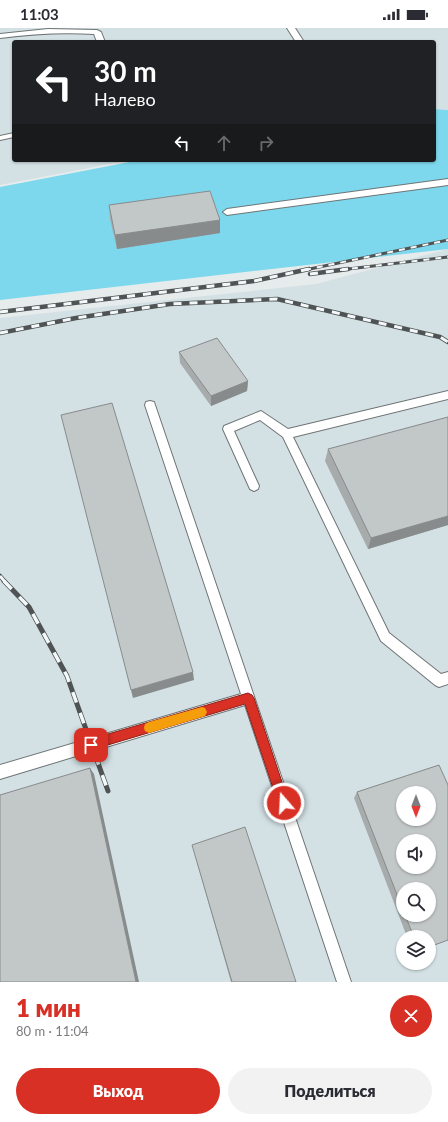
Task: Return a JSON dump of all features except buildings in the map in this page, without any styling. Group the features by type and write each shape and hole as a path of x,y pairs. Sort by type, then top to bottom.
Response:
{"lane":[{"path":"291,28 299,40"},
{"path":"0,36 41,31 66,34 97,32 100,40"},
{"path":"0,138 12,135"},
{"path":"227,212 448,182"},
{"path":"287,434 448,395"},
{"path":"150,405 344,982"},
{"path":"254,486 228,429 261,415 287,434 385,637 440,681 448,678"},
{"path":"0,772 248,698"}],"shaded area":[{"path":"0,28 448,28 448,110 436,109 436,40 12,40 12,162 121,162 0,185"},
{"path":"436,109 448,110 448,249 0,300 0,187 130,162 436,162"},
{"path":"448,249 448,982 0,982 0,318 316,284"}],"railway":[{"path":"305,270 448,240"},
{"path":"345,269 448,257"},
{"path":"0,312 254,281 309,269"},
{"path":"310,274 345,269"},
{"path":"340,270 345,269"},
{"path":"0,333 76,318 170,304 277,299 440,337 448,342"},
{"path":"0,576 5,582"},
{"path":"4,581 29,607 67,676 108,791"}],"slow traffic":[{"path":"149,728 202,712"}],"route":[{"path":"91,745 248,698 284,803"}]}
